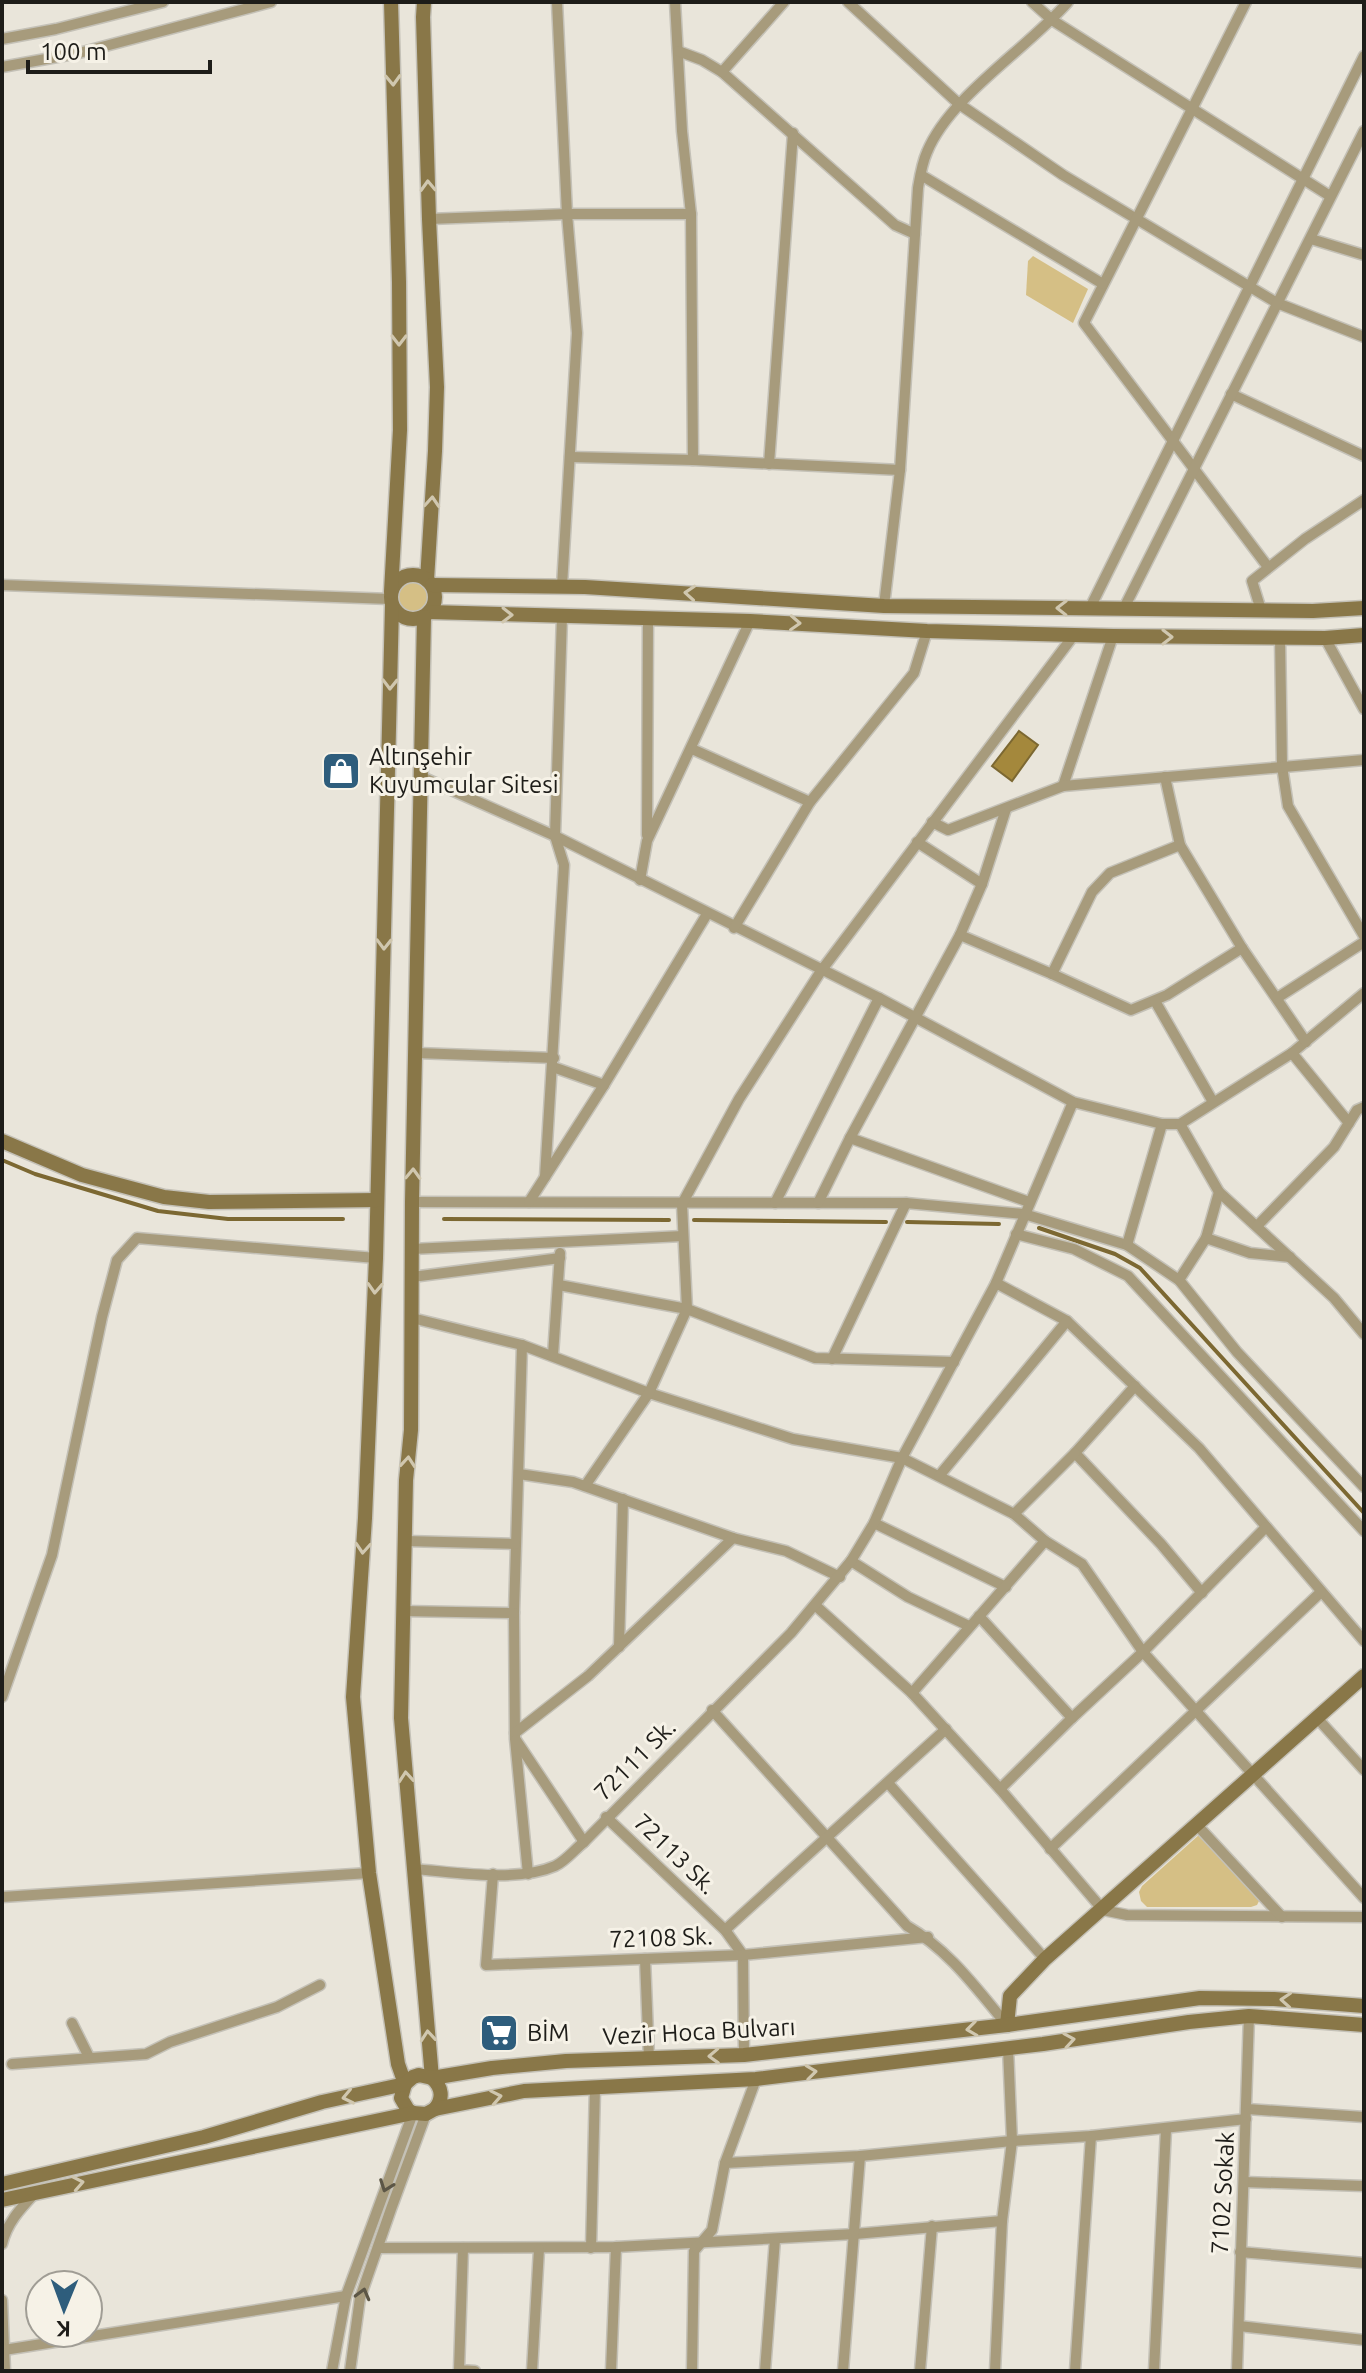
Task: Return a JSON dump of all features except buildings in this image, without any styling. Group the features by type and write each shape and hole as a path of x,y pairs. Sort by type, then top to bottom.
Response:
{"main road":[{"path":"391,2 400,430 391,599 376,1258 365,1518 353,1697 369,1873 398,2064 405,2084 401,2098 404,2105 425,2112 441,2095 432,2078 401,1718 412,1318 424,645 427,615 435,599 429,582 428,558 437,387 424,2"},
{"path":"428,558 442,580 455,585"},
{"path":"1364,608 1313,611 884,606 562,586 455,585 429,582 420,576 406,576 394,585 391,599 402,617 409,620 453,613 1113,636 1325,638 1364,635"},
{"path":"424,645 429,628 453,613"},
{"path":"2,1141 82,1175 164,1197 209,1202 377,1200"},
{"path":"1007,2025 1010,1996 1045,1959 1364,1676"},
{"name":"Vezir Hoca Bulvarı","path":"2,2184 204,2137 322,2102 405,2084 419,2075 432,2078 566,2061 744,2055 1007,2025 1200,1998 1274,1999 1364,2006"},
{"name":"Vezir Hoca Bulvarı","path":"2,2200 524,2091 756,2079 1249,2016 1364,2025"}],"street":[{"path":"2,39 163,2"},
{"path":"2,67 79,53 271,2"},
{"path":"557,2 567,214 577,333 562,586"},
{"path":"675,2 682,131 691,214 693,460"},
{"path":"722,72 784,2"},
{"path":"848,2 959,104 1063,175 1277,303 1364,337"},
{"path":"1032,2 1052,20 1330,196"},
{"path":"884,606 900,470 915,234 925,156 930,143 959,104 1068,2"},
{"path":"1246,2 1084,323 1268,567"},
{"path":"678,51 722,72 895,225 915,234"},
{"path":"1090,608 1364,56"},
{"path":"1124,608 1330,196 1361,144 1364,131"},
{"path":"769,464 793,133"},
{"path":"921,175 1103,284"},
{"path":"429,219 691,214"},
{"path":"1311,239 1364,255"},
{"path":"1231,394 1364,456"},
{"path":"570,457 900,470"},
{"path":"1261,610 1252,581 1364,500"},
{"path":"2,585 391,599"},
{"path":"545,1177 564,865 555,836 562,616"},
{"path":"640,880 647,841 648,618"},
{"path":"647,841 750,621"},
{"path":"734,928 810,802 914,673 927,631"},
{"path":"585,1486 649,1393 687,1309 682,1204 739,1099 821,971 1074,635"},
{"path":"1063,786 1113,636"},
{"path":"1277,998 1364,939 1288,806 1282,766 1280,637"},
{"path":"1325,638 1364,709"},
{"path":"692,749 810,802"},
{"path":"932,822 948,830 1063,786 1364,760"},
{"path":"422,777 555,836 879,998 1073,1102 1162,1124 1180,1124 1292,1053 1364,993"},
{"path":"1165,777 1180,845 1242,948 1306,1042"},
{"path":"818,1203 960,935 982,884 1006,809"},
{"path":"917,842 982,884"},
{"path":"1052,974 1092,892 1110,873 1180,845"},
{"path":"529,1202 707,914"},
{"path":"960,935 1131,1010 1167,995 1242,948"},
{"path":"775,1203 879,998"},
{"path":"1155,1001 1213,1102"},
{"path":"417,1053 553,1062 604,1085"},
{"path":"1292,1053 1349,1123"},
{"name":"72111 Sk.","path":"413,1869 528,1874 557,1865 584,1842 816,1606 840,1577 874,1523 902,1458 996,1283 1073,1102"},
{"path":"1257,1226 1334,1147 1357,1110 1364,1107"},
{"path":"1127,1245 1162,1124"},
{"path":"1180,1124 1219,1192 1334,1298 1364,1334"},
{"path":"850,1138 1029,1202"},
{"path":"1179,1280 1206,1238 1219,1192"},
{"path":"412,1202 906,1203 1024,1214 1127,1245 1179,1280 1237,1352 1364,1487"},
{"path":"832,1359 906,1203"},
{"path":"1016,1234 1074,1249 1128,1276 1364,1531"},
{"path":"412,1249 683,1236"},
{"path":"2,1697 52,1555 102,1317 117,1260 130,1244 137,1238 376,1258"},
{"path":"1206,1238 1250,1253 1290,1257"},
{"path":"553,1355 560,1242"},
{"path":"412,1277 560,1258"},
{"path":"996,1283 1067,1321 1199,1448 1364,1641"},
{"path":"559,1285 687,1309 815,1358 954,1362"},
{"path":"412,1318 522,1345 649,1393 793,1439 902,1458 1014,1514 1045,1541 1082,1564 1143,1652 1364,1898"},
{"path":"939,1476 1067,1321"},
{"path":"522,1345 515,1544 515,1736 528,1874"},
{"path":"1014,1514 1075,1453 1135,1386"},
{"path":"1075,1453 1161,1544 1202,1593"},
{"path":"519,1474 573,1482 733,1538 786,1551 840,1577"},
{"path":"619,1647 623,1499"},
{"path":"874,1523 1006,1587"},
{"path":"1000,1789 1143,1652 1266,1527"},
{"path":"515,1736 588,1676 733,1538"},
{"path":"406,1541 515,1544"},
{"path":"912,1693 1045,1541"},
{"path":"851,1561 908,1597 969,1626"},
{"path":"1050,1849 1321,1592"},
{"path":"816,1606 912,1693 946,1729 1103,1910 1127,1915 1364,1917"},
{"path":"403,1611 514,1613"},
{"path":"979,1616 1072,1718"},
{"path":"712,1710 907,1926 928,1937 951,1958 1007,2025"},
{"path":"1318,1719 1364,1770"},
{"path":"725,1930 946,1729"},
{"path":"515,1736 584,1842"},
{"path":"888,1783 1045,1959"},
{"name":"72113 Sk.","path":"606,1817 725,1930 743,1955"},
{"path":"1196,1824 1282,1917"},
{"path":"2,1897 369,1873"},
{"name":"72108 Sk.","path":"493,1874 486,1965 743,1955 928,1937"},
{"path":"743,1955 744,2055"},
{"path":"645,1959 649,2059"},
{"path":"12,2064 146,2054 170,2042 277,2007 320,1985"},
{"name":"7102 Sokak","path":"1237,2371 1249,2016"},
{"path":"72,2023 89,2057"},
{"path":"995,2371 1002,2221 1012,2141 1008,2048"},
{"path":"692,2371 694,2251 712,2230 725,2163 756,2079"},
{"path":"591,2248 595,2088"},
{"path":"350,2371 360,2298 425,2112"},
{"path":"332,2371 346,2296 425,2112"},
{"path":"725,2163 860,2156 1166,2129 1246,2114 1364,2117"},
{"path":"1154,2371 1166,2129"},
{"path":"1075,2371 1091,2136"},
{"path":"843,2371 860,2156"},
{"path":"1244,2182 1364,2186"},
{"path":"2,2244 5,2230 36,2192"},
{"path":"378,2248 539,2249 700,2244 1002,2221"},
{"path":"920,2371 932,2226"},
{"path":"765,2371 775,2239"},
{"path":"611,2371 616,2247"},
{"path":"463,2248 459,2370 475,2371"},
{"path":"532,2371 539,2249"},
{"path":"1240,2252 1364,2263"},
{"path":"4,2350 346,2296"},
{"path":"2,2300 5,2371"},
{"path":"1239,2326 1364,2340"}],"shaded area":[{"path":"1033,256 1088,289 1073,323 1026,295 1028,261"},
{"path":"412,582 423,587 428,598 423,609 412,614 401,609 396,598 401,587"},
{"path":"1019,731 1038,745 1012,781 992,766"},
{"path":"1200,1834 1260,1899 1257,1905 1147,1907 1141,1901 1139,1892 1142,1886"}],"waterway":[{"path":"2,1160 35,1174 158,1211 228,1219 343,1219"},
{"path":"444,1219 669,1220"},
{"path":"694,1220 886,1222"},
{"path":"907,1222 999,1224"},
{"path":"1039,1228 1115,1254 1140,1268 1364,1513"}],"place":[{"name":"Altınşehir Kuyumcular Sitesi","path":"341,771"},
{"name":"BİM","path":"499,2033"}]}
